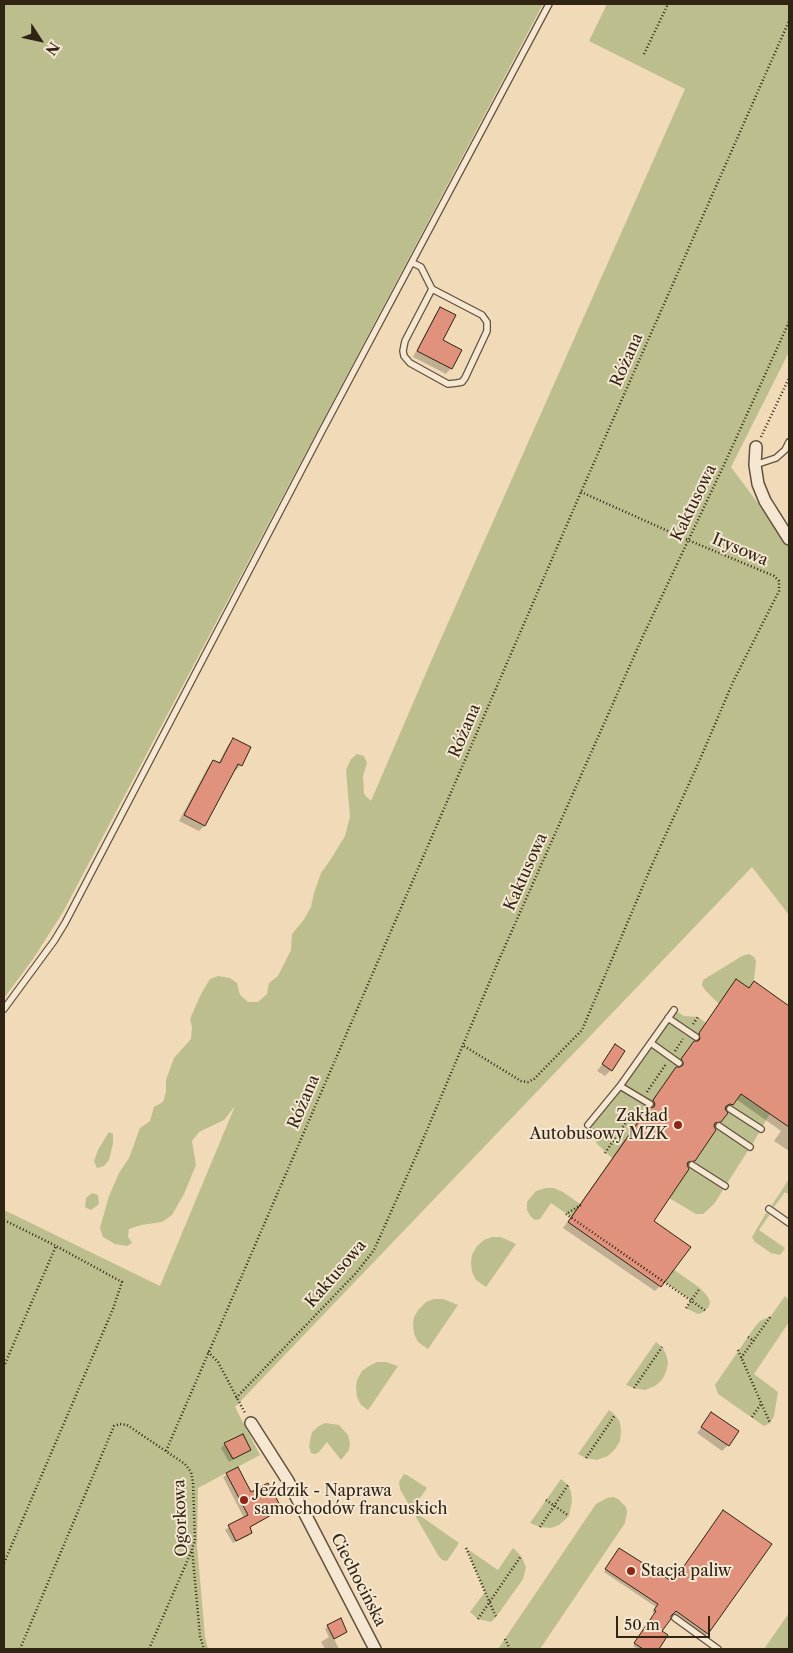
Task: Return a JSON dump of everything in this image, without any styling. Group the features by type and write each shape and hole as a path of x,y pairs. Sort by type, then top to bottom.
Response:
{"street":[{"path":"756,447 755,465 758,484 765,501 789,539"},
{"name":"Ciechocińska","path":"251,1423 288,1481 375,1649"}],"lane":[{"path":"4,1009 65,923 549,4"},
{"path":"413,263 421,267 432,289 482,315 487,322 487,331 462,382 448,384 410,363 404,356 405,341 432,289"},
{"path":"755,465 776,458 785,450 789,442"},
{"path":"588,1125 620,1086 674,1010"},
{"path":"668,1018 696,1037"},
{"path":"651,1044 679,1063"},
{"path":"620,1086 650,1104"},
{"path":"730,1109 761,1129"},
{"path":"719,1126 750,1147"},
{"path":"692,1165 725,1186"},
{"path":"769,1209 789,1223"},
{"path":"675,1618 718,1649"}],"path":[{"path":"644,54 668,4"},
{"name":"Różana","path":"166,1451 581,492 789,21"},
{"name":"Kaktusowa","path":"236,1398 356,1272 374,1250 464,1046 498,962 643,636 789,322"},
{"path":"756,447 789,378"},
{"name":"Irysowa","path":"464,1046 521,1081 528,1082 534,1079 582,1030 651,867 733,682 779,591 779,581 774,576 581,492"},
{"path":"604,1153 698,1017"},
{"path":"581,1206 566,1214 706,1310"},
{"path":"4,1220 122,1282 4,1563"},
{"path":"4,1366 56,1246"},
{"path":"686,1308 700,1288"},
{"path":"741,1358 771,1316"},
{"path":"748,1337 754,1341"},
{"path":"634,1388 662,1347"},
{"path":"738,1350 770,1424"},
{"path":"208,1351 218,1362 251,1423"},
{"path":"752,1417 762,1404"},
{"path":"586,1458 616,1415"},
{"name":"Ogorkowa","path":"20,1649 114,1426 120,1424 127,1425 166,1451 185,1464 191,1472 195,1541 192,1548 200,1636 204,1649"},
{"path":"540,1527 568,1485"},
{"path":"546,1500 569,1516"},
{"path":"149,1649 192,1548"},
{"path":"466,1548 496,1617"},
{"path":"478,1619 520,1556"},
{"path":"505,1639 510,1649"}],"green space":[{"path":"4,4 543,4 63,912 33,959 4,998"},
{"path":"607,4 789,4 789,352 731,467 789,545 789,915 752,867 235,1407 260,1455 198,1488 197,1546 205,1636 208,1649 4,1649 4,1210 160,1286 235,1106 224,1120 199,1132 192,1141 196,1165 184,1194 172,1215 162,1222 129,1229 128,1237 132,1243 127,1246 115,1244 103,1237 100,1228 109,1196 119,1173 129,1158 140,1128 150,1121 154,1107 163,1102 166,1092 166,1080 174,1058 191,1039 192,1027 190,1019 210,979 218,976 230,978 237,983 240,995 248,1002 258,1002 267,994 269,983 278,976 291,950 292,934 303,921 311,907 321,873 345,836 350,817 346,770 351,759 357,754 364,756 367,763 363,776 364,794 371,801 685,89 589,41"},
{"path":"749,954 756,961 754,981 749,988 719,1004 705,990 702,985 703,980 742,956"},
{"path":"674,1010 684,1016 698,1017 706,1023 613,1159 597,1144 588,1125"},
{"path":"741,1094 770,1113 714,1204 703,1214 696,1214 669,1198"},
{"path":"109,1132 113,1134 113,1143 109,1160 104,1166 97,1168 94,1161 98,1150"},
{"path":"789,1179 789,1195 785,1192 774,1207 772,1205"},
{"path":"554,1188 563,1192 700,1288 708,1297 709,1307 698,1314 686,1308 691,1300 551,1203 540,1219 535,1220 527,1210 527,1202 536,1191"},
{"path":"92,1193 98,1195 99,1204 91,1210 85,1207 86,1198"},
{"path":"766,1213 770,1214 759,1230 785,1248 780,1255 771,1253 755,1242 752,1237"},
{"path":"492,1237 501,1237 516,1244 486,1287 476,1280 472,1272 471,1262 472,1255 477,1246 484,1240"},
{"path":"785,1296 789,1300 789,1322 754,1374 778,1392 774,1416 770,1423 764,1426 718,1394 715,1385 754,1328 760,1321 771,1316"},
{"path":"434,1299 443,1299 458,1305 428,1349 418,1342 414,1334 413,1324 414,1317 419,1309 426,1302"},
{"path":"656,1342 666,1354 668,1363 662,1380 655,1386 645,1390 626,1385"},
{"path":"377,1362 386,1362 398,1366 368,1410 361,1405 357,1397 357,1380 362,1371"},
{"path":"609,1410 620,1422 620,1441 615,1449 608,1456 597,1460 578,1454"},
{"path":"325,1423 339,1425 348,1435 349,1450 341,1460 327,1442 318,1453 311,1453 309,1446 312,1432"},
{"path":"404,1474 427,1488 412,1510 400,1489 399,1482"},
{"path":"561,1479 568,1485 571,1492 572,1501 569,1516 559,1525 551,1528 540,1527 530,1523"},
{"path":"613,1497 626,1507 625,1523 540,1649 498,1649 596,1504"},
{"path":"412,1510 459,1543 447,1561 442,1560 438,1555"},
{"path":"466,1548 498,1570 513,1548 521,1556 526,1567 523,1579 491,1622 478,1619 470,1612 485,1592"},
{"path":"789,1613 789,1649 764,1649"}],"building":[{"path":"440,307 456,315 443,340 462,350 452,369 417,351"},
{"path":"233,738 251,747 242,766 238,764 205,826 184,815 213,760 220,763"},
{"name":"Zakład Autobusowy MZK","path":"736,979 749,988 754,981 789,1006 789,1127 741,1094 733,1105 726,1106 725,1109 728,1113 721,1122 715,1123 716,1130 695,1161 688,1162 689,1169 654,1221 691,1247 661,1287 568,1222 648,1108 654,1107 653,1100 676,1067 683,1065 681,1059 694,1041 700,1039 699,1033"},
{"path":"615,1044 625,1051 612,1071 602,1064"},
{"path":"711,1412 739,1431 729,1446 701,1427"},
{"path":"243,1434 251,1450 233,1459 224,1443"},
{"path":"238,1467 251,1492 268,1483 282,1509 250,1527 252,1533 236,1541 228,1525 248,1515 226,1473"},
{"path":"723,1510 772,1544 708,1634 676,1611 662,1631 668,1635 659,1649 643,1649 634,1643 656,1611 654,1610 658,1604 605,1569 619,1548 673,1582"},
{"path":"341,1618 347,1632 334,1639 327,1625"}],"place":[{"name":"Zakład Autobusowy MZK","path":"678,1125"},
{"name":"Jeździk - Naprawa samochodów francuskich","path":"244,1500"},
{"name":"Stacja paliw","path":"631,1571"}]}
